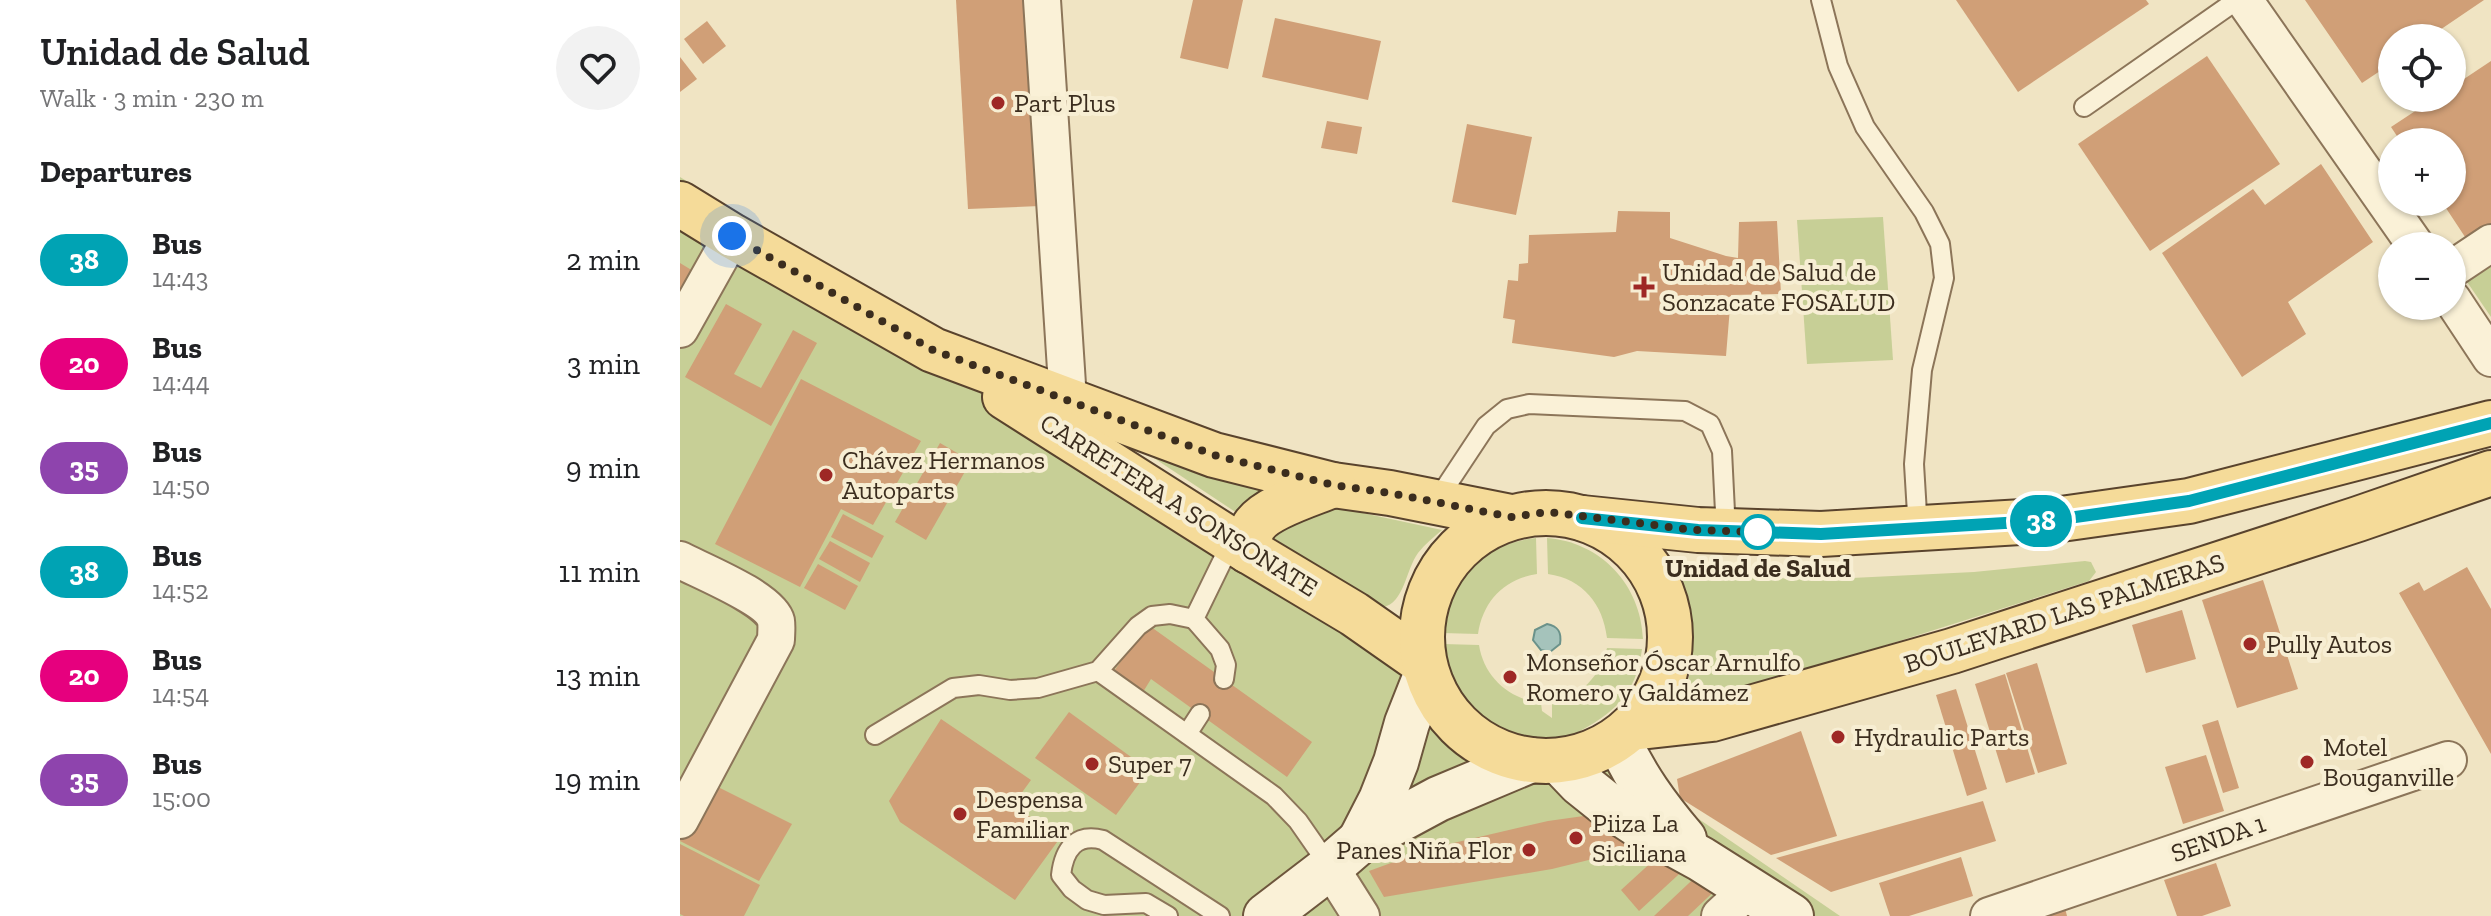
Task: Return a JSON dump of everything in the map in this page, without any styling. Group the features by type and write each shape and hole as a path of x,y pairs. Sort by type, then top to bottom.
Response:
{"main road":[{"path":"680,204 933,350 1214,455 1333,485 1511,517"},
{"name":"CARRETERA A SONSONATE","path":"933,350 1240,546 1354,614 1425,669"},
{"path":"1701,859 1637,824 1545,760 1500,752 1473,737 1450,716 1425,669 1421,638 1423,613 1430,589 1442,567 1467,540 1488,526 1511,517 1548,512 1726,532 1821,534 2054,520 2189,501 2491,423"},
{"name":"BOULEVARD LAS PALMERAS","path":"1625,733 1712,719 1952,651 2491,473"},
{"path":"1240,546 1248,539 1255,524 1273,511 1333,485"},
{"path":"1266,916 1345,854 1438,799 1545,760 1584,756 1625,733 1654,699 1664,676 1670,640 1668,615 1656,580 1635,550 1615,534 1582,518"},
{"path":"1345,854 1381,800 1425,669"},
{"path":"1625,733 1628,762 1655,805 1734,903 1791,916"}],"street":[{"path":"1042,0 1068,400"},
{"path":"2244,0 2406,232"},
{"path":"680,329 732,236"},
{"path":"2466,260 2491,243"},
{"path":"2466,320 2491,358"},
{"path":"680,560 752,597 776,619 776,640 680,820"},
{"name":"SENDA 1","path":"1989,916 2448,760"},
{"path":"1345,854 1361,916"}],"lane":[{"path":"1821,0 1838,66 1865,127 1924,212 1940,244 1944,278 1922,370 1914,464 1918,530"},
{"path":"2084,107 2237,0"},
{"path":"1436,503 1486,426 1507,409 1529,404 1685,411 1710,424 1722,451 1726,532"},
{"path":"1194,619 1240,546"},
{"path":"875,735 953,688 979,685 1010,690 1038,688 1098,671 1138,626 1152,616 1170,614 1194,619 1220,649 1226,665 1224,679"},
{"path":"1098,671 1274,796 1298,821 1345,854"},
{"path":"1187,734 1200,714"},
{"path":"1168,916 1146,903 1104,905 1087,900 1072,889 1061,875 1063,860 1073,844 1089,837 1103,840 1220,916"}],"green space":[{"path":"680,177 1442,649 1443,644 1479,645 1486,667 1500,684 1519,697 1541,703 1542,711 1552,718 1552,702 1572,695 1588,684 1600,668 1607,648 1642,649 1628,691 1611,710 1575,734 1840,916 680,916"},
{"path":"1883,217 1893,360 1807,364 1797,220"},
{"path":"2491,253 2491,317 2466,280 2466,270"},
{"path":"1113,431 1279,488 1240,515"},
{"path":"1321,504 1442,530 1418,553 1396,600 1383,607 1269,535"},
{"path":"1536,538 1537,574 1505,586 1497,594 1485,611 1478,634 1442,633 1452,597 1471,568 1499,548"},
{"path":"1547,538 1584,548 1601,557 1614,570 1635,601 1643,639 1607,638 1601,614 1589,595 1571,581 1548,574"},
{"path":"2091,562 2096,572 2089,581 1678,711 1690,673 1692,641 1687,609 1673,572 1811,580 1974,572"}],"water":[{"path":"1547,624 1554,626 1560,636 1560,644 1550,652 1541,650 1533,640 1535,630"}],"building":[{"name":"Part Plus","path":"956,0 1028,0 1040,206 968,209"},
{"path":"1193,0 1243,0 1228,69 1180,58"},
{"path":"1956,0 2146,0 2149,4 2018,92"},
{"path":"2305,0 2484,0 2449,24 2378,24 2378,72 2362,83"},
{"path":"1275,18 1381,41 1368,100 1262,77"},
{"path":"707,21 726,46 703,64 684,39"},
{"path":"2207,56 2280,164 2150,251 2078,144"},
{"path":"680,57 697,79 680,92"},
{"path":"2491,61 2491,233 2471,246 2466,232 2462,232 2451,216 2466,216 2466,128 2391,127 2414,112 2466,112 2466,78"},
{"path":"1327,121 1362,127 1357,154 1321,148"},
{"path":"1467,124 1532,137 1516,215 1452,202"},
{"path":"2321,164 2373,242 2288,302 2306,334 2242,377 2162,253 2253,189 2265,205"},
{"name":"Unidad de Salud de Sonzacate FOSALUD","path":"1618,211 1670,212 1670,238 1738,258 1739,222 1777,221 1781,294 1731,295 1726,356 1637,351 1614,357 1512,343 1515,320 1503,318 1508,280 1518,281 1519,264 1528,263 1529,235 1616,232"},
{"path":"680,263 698,274 680,307"},
{"path":"726,304 762,324 734,374 761,388 793,330 817,343 771,426 685,377"},
{"name":"Chávez Hermanos Autoparts","path":"801,379 921,441 873,525 841,509 800,587 715,544"},
{"path":"940,443 971,461 926,540 895,522"},
{"path":"843,514 884,536 872,558 831,537"},
{"path":"830,541 870,563 860,582 819,559"},
{"path":"818,564 858,586 845,610 804,588"},
{"path":"2467,567 2491,609 2491,754 2399,593 2419,582 2424,591"},
{"name":"Pully Autos","path":"2263,580 2298,689 2237,708 2202,600"},
{"path":"2182,610 2196,659 2146,673 2132,625"},
{"path":"1147,624 1312,742 1287,777 1151,679 1143,692 1114,671"},
{"path":"2037,663 2067,764 2038,773 2006,673"},
{"path":"2005,674 2035,774 2006,783 1975,684"},
{"path":"1956,689 1987,789 1967,796 1936,695"},
{"name":"Super 7","path":"1069,712 1149,770 1116,815 1035,758"},
{"name":"Despensa Familiar","path":"941,719 1031,780 1013,805 1060,838 1015,900 900,822 889,801"},
{"path":"2218,720 2239,788 2223,793 2202,725"},
{"path":"1801,731 1837,836 1771,855 1680,798 1677,779"},
{"path":"2206,755 2224,811 2183,824 2165,767"},
{"path":"708,782 792,824 759,881 680,841"},
{"path":"1983,801 1996,841 1831,892 1776,858"},
{"path":"1598,814 1644,841 1605,856 1552,869 1384,897 1369,871 1432,848 1548,821"},
{"path":"680,844 760,885 744,916 680,914"},
{"path":"1667,848 1690,864 1639,911 1621,890"},
{"path":"1961,857 1973,896 1909,916 1890,916 1879,883"},
{"path":"2216,863 2231,906 2202,916 2177,916 2164,880"},
{"path":"1705,868 1724,882 1688,916 1654,916"},
{"path":"2065,908 2067,916 2037,916"}],"bus line":[{"name":"38","path":"1582,518 1726,532 1821,534 2054,520 2189,501 2491,423"}],"place":[{"name":"Part Plus","path":"998,103"},
{"name":"Unidad de Salud de Sonzacate FOSALUD","path":"1644,287"},
{"name":"Chávez Hermanos Autoparts","path":"826,475"},
{"name":"Unidad de Salud","path":"1758,532"},
{"name":"Pully Autos","path":"2250,644"},
{"name":"Monseñor Óscar Arnulfo Romero y Galdámez","path":"1510,677"},
{"name":"Hydraulic Parts","path":"1838,737"},
{"name":"Motel Bouganville","path":"2307,762"},
{"name":"Super 7","path":"1092,764"},
{"name":"Despensa Familiar","path":"960,814"},
{"name":"Piiza La Siciliana","path":"1576,838"},
{"name":"Panes Niña Flor","path":"1529,850"}],"route":[{"path":"732,236 933,350 1214,455 1333,485 1511,517 1548,512 1694,530 1758,532"}]}
